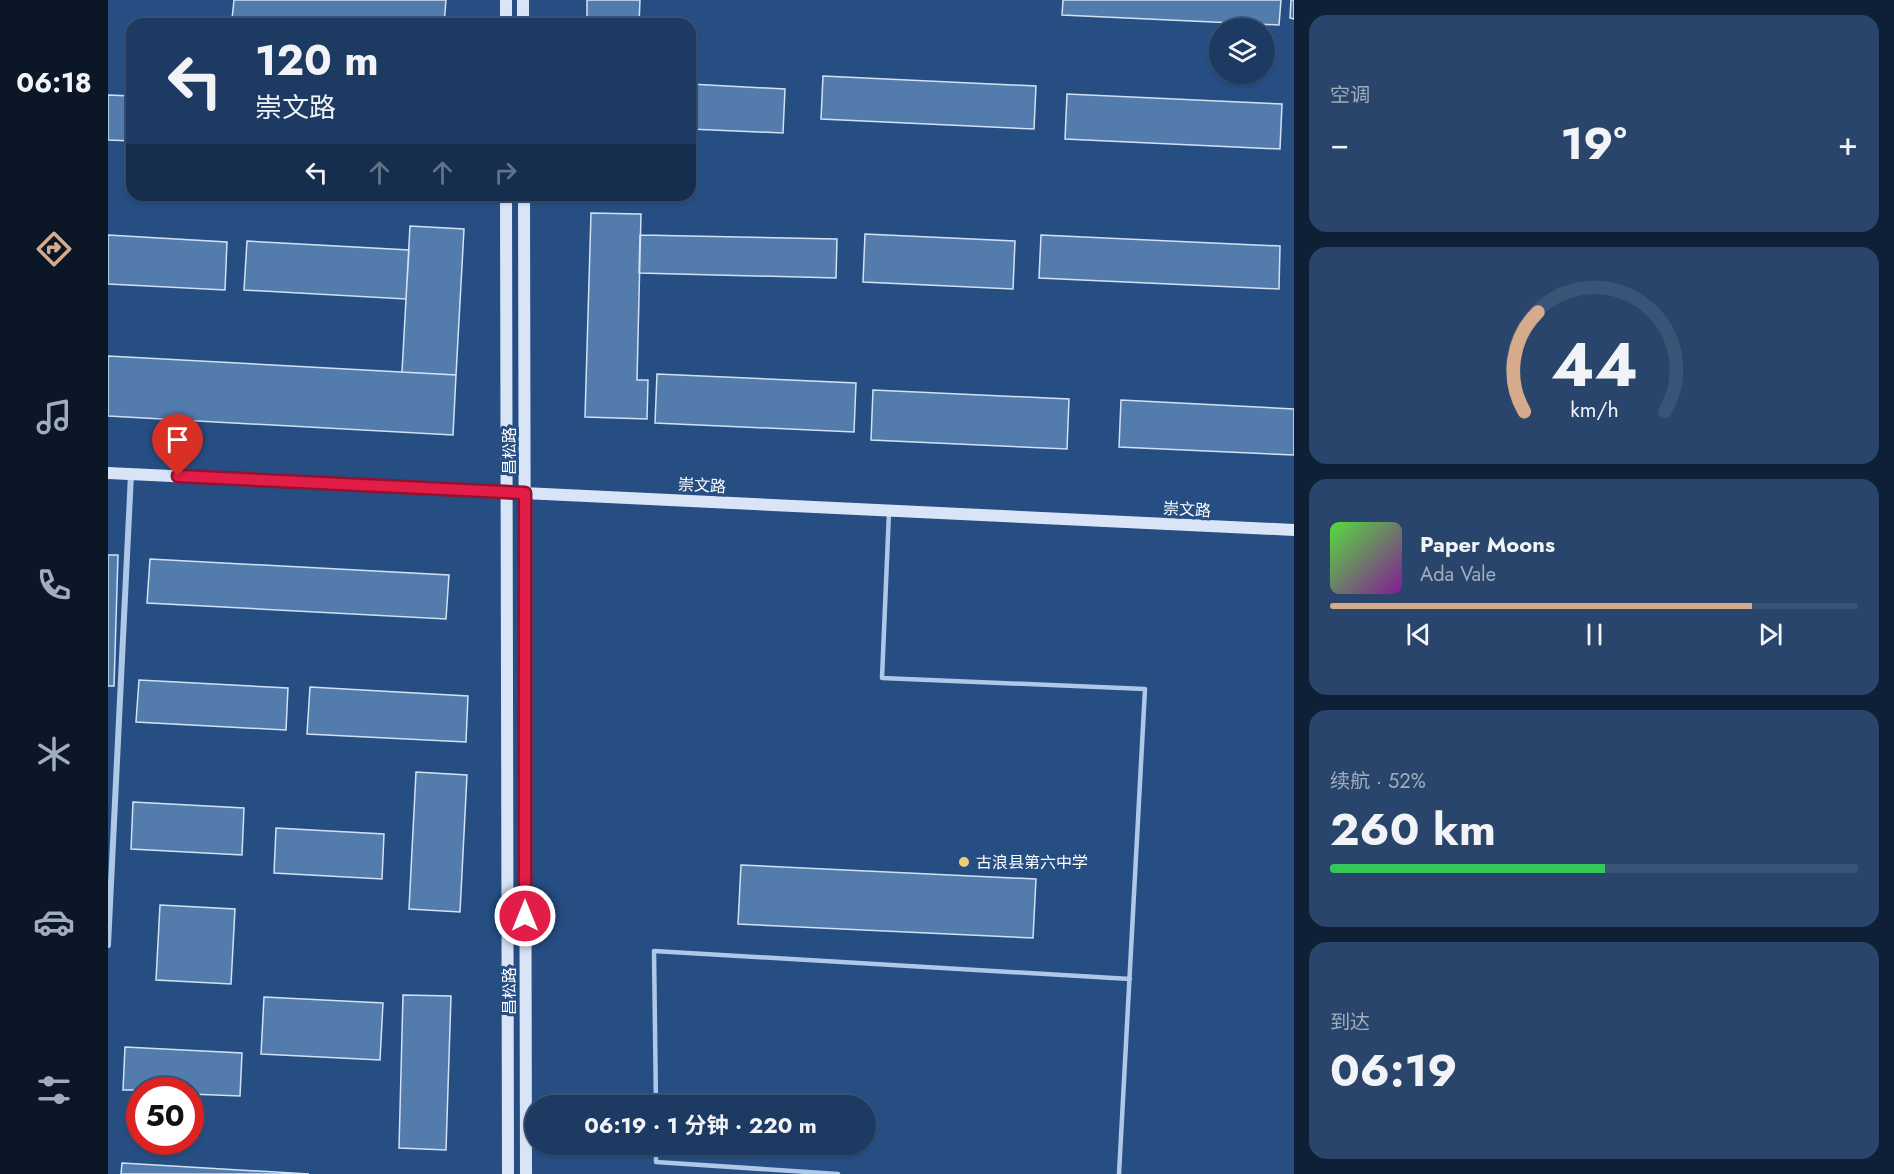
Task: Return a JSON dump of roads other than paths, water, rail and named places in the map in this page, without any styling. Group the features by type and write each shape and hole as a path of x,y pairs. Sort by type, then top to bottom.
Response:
{"main road":[{"path":"506,0 506,18"},
{"path":"523,0 523,18"},
{"name":"昌松路","path":"506,201 508,1174"},
{"name":"昌松路","path":"524,201 526,1174"},
{"name":"崇文路","path":"108,473 1294,530"}],"street":[{"path":"108,945 131,474"}],"lane":[{"path":"889,511 882,678 1145,689 1119,1174"},
{"path":"656,1095 654,951 1130,978"},
{"path":"656,1155 656,1162 838,1174"}],"place":[{"name":"古浪县第六中学","path":"964,862"}]}
